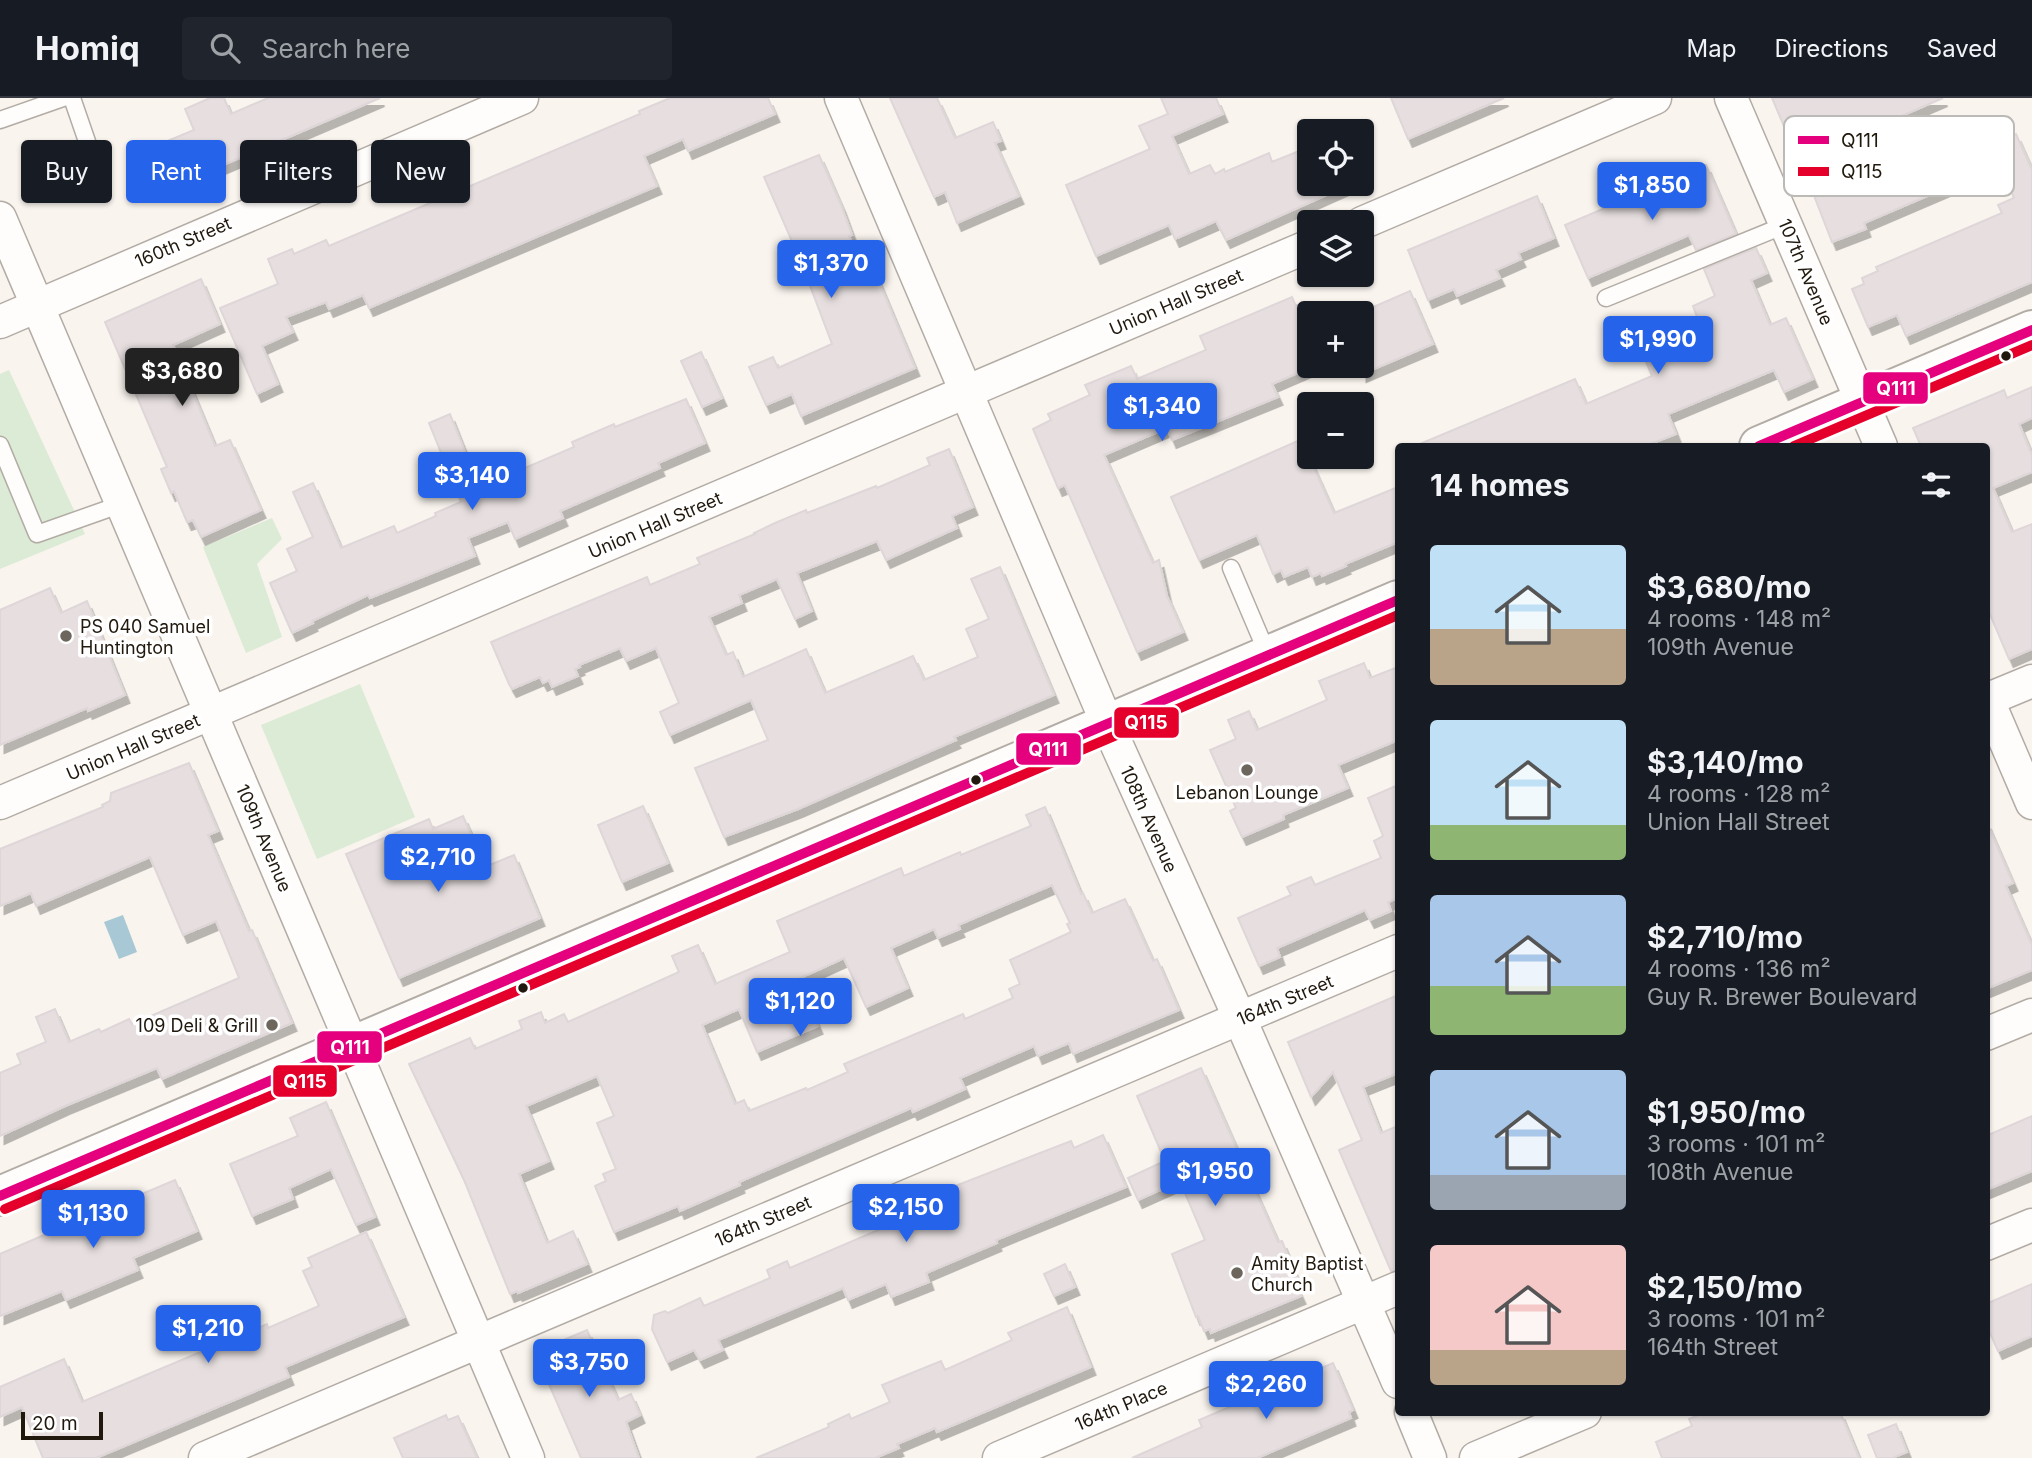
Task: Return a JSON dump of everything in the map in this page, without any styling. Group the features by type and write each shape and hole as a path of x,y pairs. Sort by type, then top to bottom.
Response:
{"main road":[{"path":"1766,443 2032,330"},
{"path":"0,1196 1395,601"}],"street":[{"name":"160th Street","path":"0,322 522,98"},
{"name":"108th Avenue","path":"841,98 1107,723 1395,1375"},
{"path":"1374,218 1655,98"},
{"name":"107th Avenue","path":"1731,98 1880,443"},
{"name":"109th Avenue","path":"0,219 528,1458"},
{"name":"Union Hall Street","path":"0,803 1297,251"},
{"path":"1990,698 2032,681"},
{"path":"1990,706 2032,803"},
{"name":"164th Street","path":"205,1458 1395,952"},
{"path":"1990,1032 2032,1015"},
{"path":"1990,1242 2032,1225"},
{"name":"164th Place","path":"999,1458 1395,1290"},
{"path":"1413,1416 1430,1458"},
{"path":"1476,1458 1576,1416"}],"lane":[{"path":"0,120 63,98"},
{"path":"72,98 87,140"},
{"path":"1606,298 1786,225"},
{"path":"0,445 37,534 122,504"},
{"path":"1231,568 1268,655"}],"green space":[{"path":"9,370 85,534 0,569 0,374"},
{"path":"272,518 282,539 257,564 282,637 246,653 203,547"},
{"path":"360,684 415,817 317,859 261,725"}],"water":[{"path":"123,915 137,952 119,959 104,922"}],"building":[{"path":"210,98 224,98 231,114 268,98 380,98 282,140 240,140 240,158 226,164 226,140 170,140 194,130 185,109"},
{"path":"670,98 768,98 775,114 688,151 683,139 644,156 657,186 369,308 363,295 329,309 326,302 286,317 293,332 262,346 278,384 257,394 220,308 278,284 268,259 292,249 294,254 326,240 329,246 430,203 470,203 470,186 640,114 639,111"},
{"path":"890,98 937,98 955,138 993,122 1001,141 995,143 1019,196 957,223 945,192 934,197"},
{"path":"1161,98 1216,98 1223,114 1172,136 1189,174 1210,165 1215,174 1224,169 1225,172 1269,153 1272,162 1297,152 1297,196 1324,196 1226,240 1216,221 1175,239 1169,225 1096,256 1066,185 1150,149 1139,126 1168,114"},
{"path":"1391,98 1504,98 1408,139"},
{"path":"1772,98 1943,98 1901,116 1784,116 1784,126"},
{"path":"2016,134 2032,170 2032,282 1906,336 1897,315 1868,327 1852,289 1864,284 1862,278 1878,271 1876,267 2002,213 1998,205 2014,198"},
{"path":"819,155 841,205 852,235 849,236 865,274 874,270 915,368 801,416 792,394 766,405 749,367 773,357 778,368 832,344 801,262 764,177"},
{"path":"1706,165 1736,234 1696,250 1689,235 1588,278 1565,225"},
{"path":"1537,196 1554,238 1518,253 1521,259 1496,270 1500,278 1457,296 1454,289 1428,300 1408,250"},
{"path":"1814,196 1927,196 1864,223 1866,229 1832,242"},
{"path":"1756,248 1767,273 1751,280 1770,325 1786,318 1813,379 1784,392 1774,370 1668,414 1676,434 1653,443 1422,443 1575,379 1586,404 1652,376 1641,350 1700,325 1693,306 1715,296 1704,269"},
{"path":"201,279 220,324 173,345 215,446 230,440 261,510 201,537 193,520 187,522 174,491 171,493 161,469 167,467 105,322"},
{"path":"1410,291 1433,344 1374,369 1374,307"},
{"path":"1292,297 1297,309 1297,373 1272,384 1278,397 1172,440 1167,428 1104,455 1153,563 1159,560 1167,596 1183,632 1137,652 1065,485 1058,488 1033,429 1051,420 1048,414 1090,395 1085,385 1131,366 1137,379 1206,350 1200,336"},
{"path":"701,352 722,398 702,407 681,361"},
{"path":"2032,387 2032,418 2019,424 2032,455 2032,472 1993,488 2012,532 2032,524 2032,649 2009,659 1990,614 1990,443 1920,443 1913,428 2004,390 2007,398"},
{"path":"686,399 705,443 658,463 660,468 560,511 563,518 515,539 508,522 468,538 475,556 370,598 368,595 292,633 270,583 297,571 287,549 313,537 293,492 313,483 341,548 394,526 397,533 461,502 429,423 450,414 480,490 574,447 572,442"},
{"path":"1297,441 1297,469 1314,469 1334,513 1395,488 1395,543 1322,576 1321,573 1312,577 1308,567 1284,577 1281,570 1273,574 1257,535 1199,560 1171,497"},
{"path":"949,449 973,507 952,516 957,528 886,560 877,541 797,573 812,611 795,619 777,579 739,595 742,603 709,617 726,655 733,652 743,677 806,649 825,693 913,656 924,680 978,657 966,629 989,619 971,579 1000,567 1054,695 954,737 956,740 798,809 724,837 695,768 768,740 751,700 670,735 660,712 679,703 656,648 626,661 620,648 579,665 580,667 575,669 578,676 552,687 549,680 543,683 540,677 512,689 509,684 491,642 647,577 650,585 700,564 697,558 806,510 807,513 876,486 877,488 930,465 927,458"},
{"path":"50,588 61,613 87,601 125,695 0,745 0,610"},
{"path":"1364,663 1370,678 1395,668 1395,741 1338,765 1348,788 1283,815 1284,819 1242,837 1230,811 1236,808 1210,750 1236,739 1228,720 1249,711 1257,730 1327,700 1319,681"},
{"path":"189,763 218,831 208,835 292,1023 162,1079 157,1068 0,1136 0,1073 21,1064 17,1054 46,1042 36,1017 55,1009 69,1042 99,1029 101,1032 129,1019 132,1024 239,978 216,921 183,935 150,857 36,906 31,893 0,906 0,849 103,807 102,805 110,801 111,793"},
{"path":"1395,786 1395,899 1388,902 1391,911 1370,920 1365,910 1277,948 1280,957 1259,966 1238,918 1291,895 1287,887 1311,877 1315,885 1381,858 1374,841 1383,836 1368,798"},
{"path":"643,806 668,863 622,882 598,825"},
{"path":"1045,807 1081,894 1083,893 1092,913 1125,899 1153,961 1157,959 1179,1010 1073,1054 1069,1043 1038,1056 1034,1046 960,1078 965,1089 913,1112 911,1108 739,1182 740,1185 680,1211 678,1206 614,1232 595,1186 606,1181 603,1174 616,1169 597,1123 614,1116 597,1076 526,1106 549,1161 519,1174 547,1243 573,1231 587,1264 510,1294 464,1180 409,1064 470,1038 475,1049 522,1029 519,1021 541,1012 545,1023 564,1014 568,1022 679,972 672,956 698,945 715,984 790,952 777,921 901,868 904,876 1031,826 1026,815","holes":["1052,885 1070,923 1067,924 1071,932 1010,960 1020,984 1009,989 1013,998 965,1019 963,1014 844,1064 848,1072 749,1111 744,1100 735,1104 702,1025 739,1009 757,1052 818,1026 798,979 844,958 866,1007 908,988 891,948 934,929 938,938 960,929 958,925"]},
{"path":"463,816 485,867 514,855 540,918 399,978 346,854 429,819 433,829"},
{"path":"1990,830 2013,883 2006,886 2032,945 2032,970 1990,987"},
{"path":"1395,996 1395,1074 1363,1087 1381,1133 1395,1127 1395,1270 1391,1271 1339,1150 1362,1140 1333,1072 1311,1097 1288,1042"},
{"path":"1201,1068 1278,1242 1282,1241 1299,1283 1296,1285 1301,1296 1211,1333 1210,1329 1204,1331 1198,1316 1196,1317 1172,1254 1205,1240 1180,1181 1138,1200 1128,1178 1165,1161 1137,1096"},
{"path":"326,1102 375,1217 356,1225 331,1169 289,1188 293,1199 252,1216 230,1164 298,1136 290,1118"},
{"path":"2032,1116 2032,1171 1990,1188 1990,1134"},
{"path":"1103,1135 1126,1187 996,1240 997,1243 926,1273 929,1282 891,1297 886,1284 848,1300 843,1288 718,1340 723,1350 700,1360 694,1350 667,1362 652,1329 654,1315 665,1311 668,1313 700,1298 704,1306 770,1278 767,1270 787,1261 790,1268 883,1228 880,1220 921,1204 919,1200 1071,1141 1074,1148"},
{"path":"175,1180 197,1231 133,1258 138,1270 66,1300 62,1291 0,1316 0,1254 77,1218 80,1228 123,1211 120,1203"},
{"path":"366,1232 404,1317 285,1367 289,1377 96,1458 43,1458 22,1407 0,1417 0,1387 64,1359 82,1402 267,1324 268,1328 319,1306 303,1271 312,1267 308,1258"},
{"path":"1065,1264 1075,1287 1054,1296 1044,1274"},
{"path":"2032,1284 2032,1336 1998,1351 1990,1333 1990,1302"},
{"path":"1067,1307 1091,1367 937,1432 935,1428 897,1444 899,1448 875,1458 756,1458 829,1427 828,1424 849,1414 851,1419 890,1402 882,1385 941,1361 945,1370 1012,1340 1008,1333"},
{"path":"587,1330 618,1400 631,1394 640,1415 626,1422 639,1458 581,1458 535,1352"},
{"path":"1333,1363 1353,1410 1349,1412 1351,1418 1257,1458 1132,1458 1202,1427 1199,1420"},
{"path":"446,1415 448,1420 458,1416 477,1458 403,1458 394,1438"},
{"path":"1696,1416 1842,1416 1859,1458 1662,1458 1656,1442 1692,1426 1689,1419"},
{"path":"1896,1424 1907,1452 1892,1458 1877,1458 1868,1435"}],"transit line":[{"name":"Q111","path":"1766,443 2032,330"},
{"name":"Q115","path":"1801,443 2032,345"},
{"name":"Q111","path":"0,1196 1395,601"},
{"name":"Q115","path":"5,1209 1395,616"}],"place":[{"name":"PS 040 Samuel Huntington","path":"66,636"},
{"name":"Lebanon Lounge","path":"1247,770"},
{"name":"109 Deli & Grill","path":"272,1025"},
{"name":"Amity Baptist Church","path":"1237,1273"}]}
